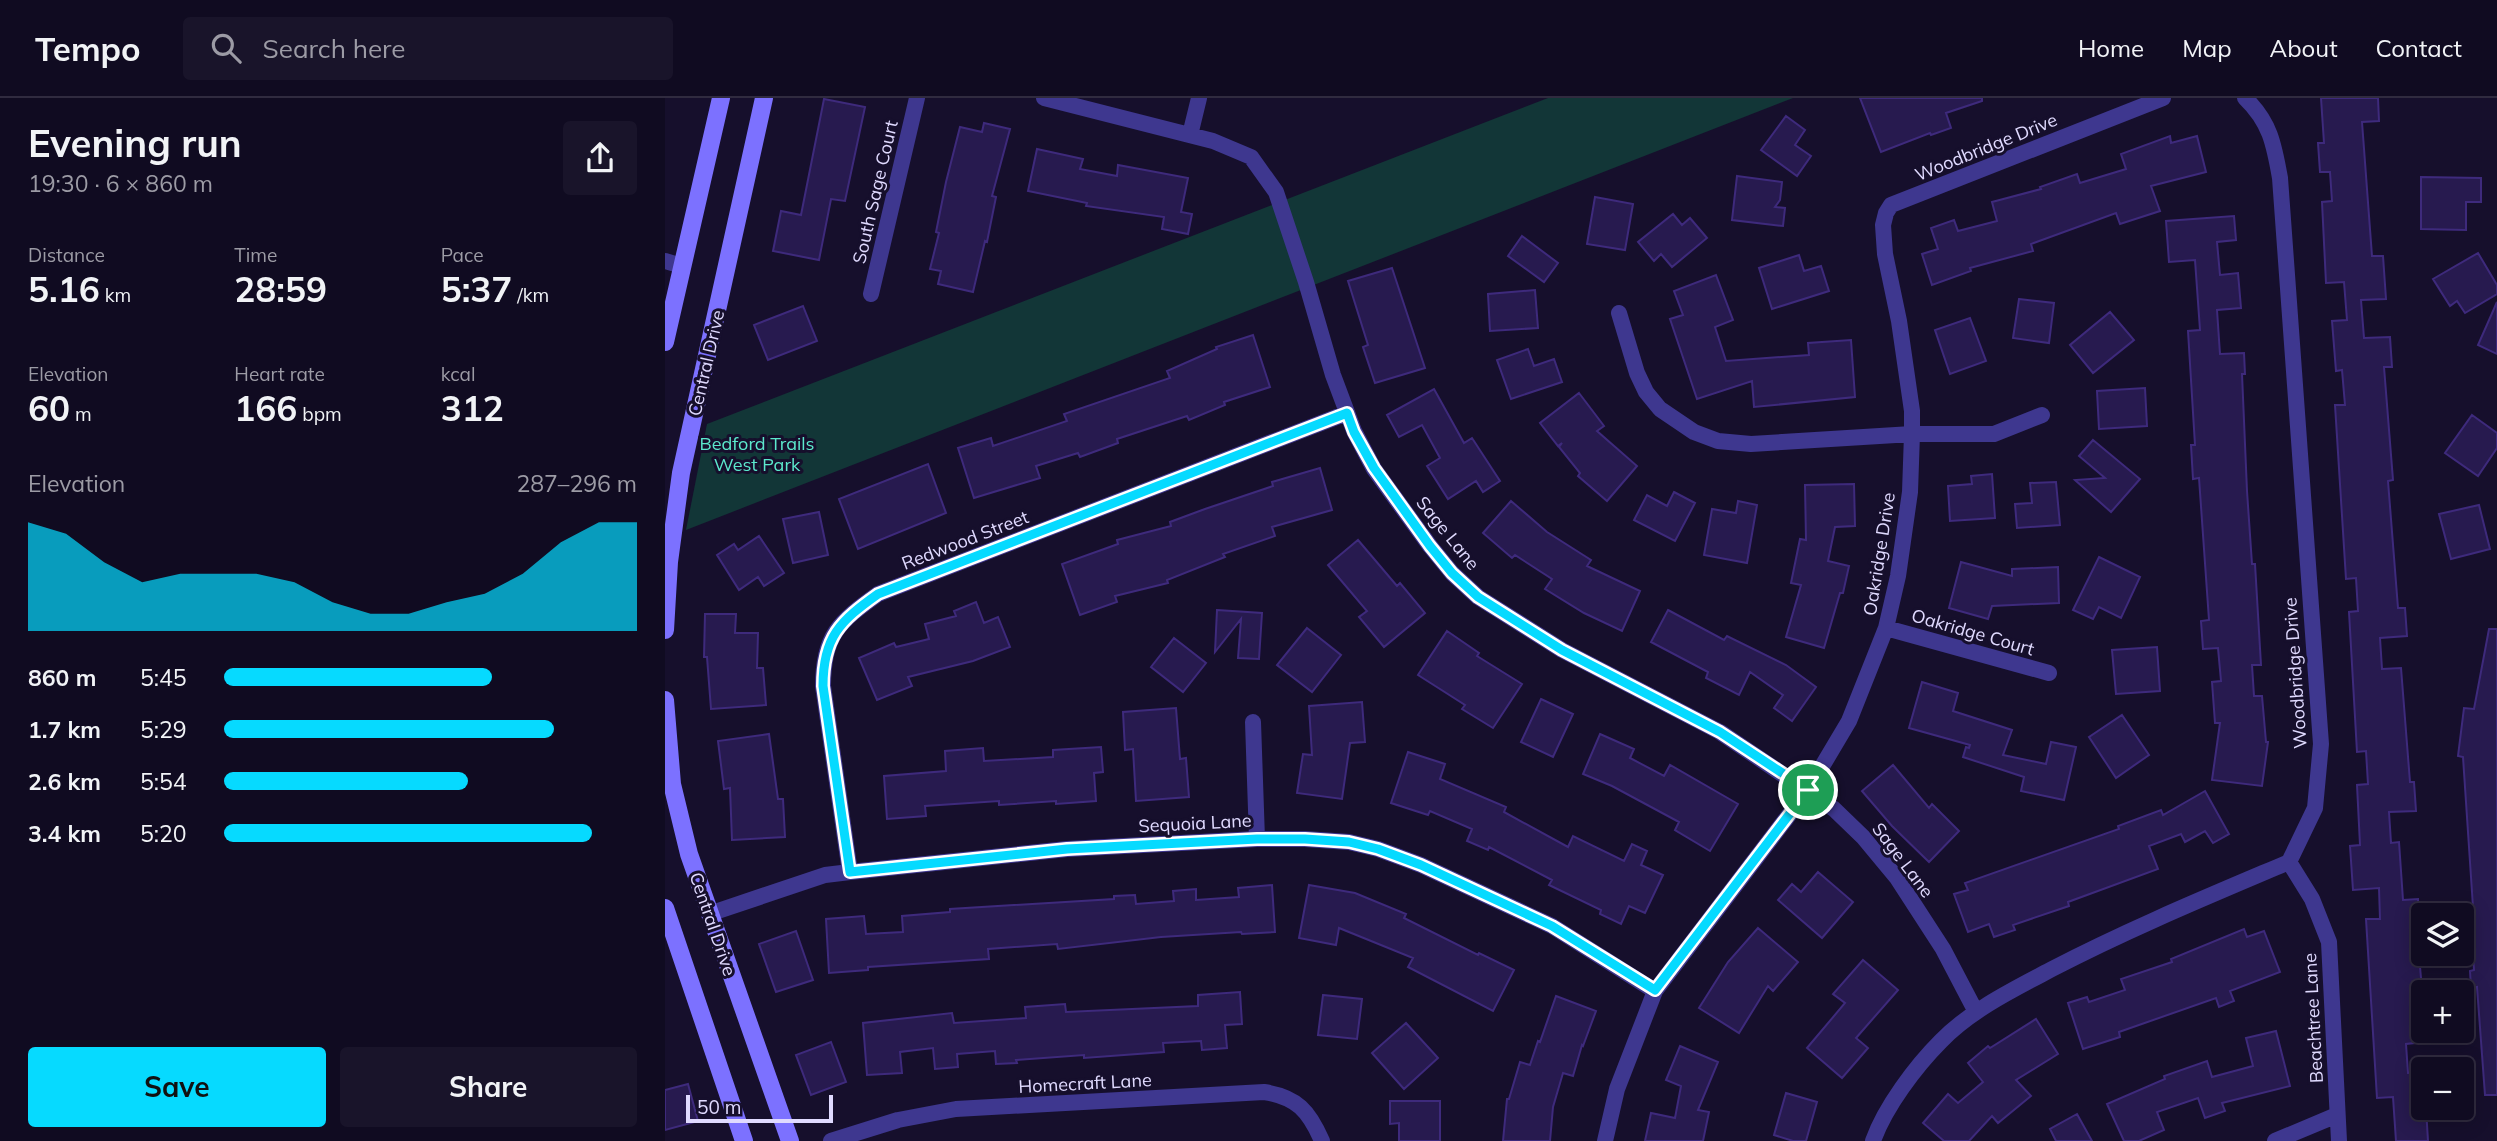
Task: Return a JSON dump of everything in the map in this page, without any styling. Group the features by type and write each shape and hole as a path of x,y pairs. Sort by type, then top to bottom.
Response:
{"main road":[{"path":"665,342 674,263 721,98"},
{"name":"Central Drive","path":"665,630 669,562 681,473 764,98"},
{"name":"Central Drive","path":"665,700 672,784 689,854 790,1141"},
{"path":"665,908 744,1141"}],"street":[{"name":"South Sage Court","path":"871,294 916,98"},
{"name":"Sage Lane","path":"1044,98 1213,141 1251,157 1276,192 1354,432 1374,468 1452,573 1478,597 1562,650 1720,732 1834,809 1863,837 1896,878 1943,949 1976,1012"},
{"path":"1190,135 1199,98"},
{"name":"Woodbridge Drive","path":"1883,234 1886,213 1891,205 2163,98"},
{"name":"Woodbridge Drive","path":"2245,98 2267,124 2280,178 2321,744 2315,808 2289,862"},
{"name":"Oakridge Drive","path":"1605,1141 1617,1089 1655,990 1808,790 1849,721 1887,628 1898,576 1906,516 1912,411 1883,234"},
{"path":"1619,313 1637,373 1646,393 1660,409 1694,432 1718,441 1751,444 1912,434 1994,434 2042,415"},
{"name":"Redwood Street","path":"850,872 823,686 827,648 834,632 848,616 878,594 1347,413"},
{"name":"Oakridge Court","path":"1887,628 2049,673"},
{"path":"1253,722 1257,839"},
{"name":"Sequoia Lane","path":"709,914 825,875 850,872 1067,849 1257,839 1349,842 1378,849 1421,865 1552,926 1655,990"},
{"path":"1873,1141 1877,1128 1911,1077 1942,1040 1976,1012 2108,940 2289,862"},
{"name":"Beachtree Lane","path":"2289,862 2312,899 2329,943 2339,1141"},
{"name":"Homecraft Lane","path":"831,1141 898,1120 956,1110 1264,1091 1297,1103 1311,1118 1322,1141"},
{"path":"2275,1141 2337,1115"}],"green space":[{"name":"Bedford Trails West Park","path":"1548,98 1793,98 686,530 707,424"}],"building":[{"path":"1860,98 1982,98 1982,101 1946,113 1951,128 1881,152"},
{"path":"2321,98 2378,98 2379,121 2362,122 2372,256 2383,256 2386,299 2361,300 2364,338 2390,337 2392,367 2384,367 2393,480 2388,481 2398,608 2405,608 2407,636 2380,638 2382,669 2401,668 2410,782 2414,782 2416,811 2389,812 2391,843 2399,842 2403,900 2418,899 2418,903 2411,903 2411,966 2420,966 2421,980 2411,980 2411,1043 2415,1043 2406,1044 2408,1073 2411,1073 2411,1120 2427,1120 2428,1141 2396,1141 2393,1097 2377,1098 2366,919 2380,919 2379,888 2353,890 2350,846 2360,845 2357,785 2368,784 2366,751 2357,752 2349,612 2358,611 2356,578 2346,579 2335,405 2345,405 2342,370 2336,371 2332,321 2347,320 2344,282 2326,283 2322,202 2332,201 2330,172 2320,172 2318,143 2324,143"},
{"path":"824,99 865,107 845,201 831,199 819,260 773,251 781,211 801,215"},
{"path":"1786,116 1805,130 1795,145 1811,156 1797,176 1761,150"},
{"path":"984,123 1010,129 992,196 996,197 973,292 938,284 941,271 930,269 939,233 936,232 946,182 960,127 982,132"},
{"path":"2170,136 2171,143 2197,136 2206,172 2151,186 2160,211 2120,224 2116,213 2031,244 2033,251 1970,268 1971,271 1932,285 1922,254 1938,249 1931,228 1954,220 1958,231 1997,221 1992,202 2041,189 2040,187 2077,174 2080,183 2126,169 2121,154"},
{"path":"1037,149 1083,159 1080,169 1117,176 1118,165 1188,178 1181,212 1192,214 1188,234 1162,229 1164,217 1086,206 1087,203 1028,191"},
{"path":"1737,176 1782,182 1780,200 1775,207 1785,208 1783,226 1732,220"},
{"path":"2421,177 2481,178 2481,202 2466,202 2466,230 2421,229"},
{"path":"1595,197 1633,204 1625,250 1587,244"},
{"path":"1673,214 1682,225 1690,218 1707,238 1672,267 1661,254 1654,261 1638,242"},
{"path":"2234,216 2236,240 2217,242 2220,275 2238,273 2241,308 2217,310 2220,354 2244,353 2245,374 2242,374 2247,491 2252,564 2255,564 2261,665 2252,665 2254,696 2262,696 2268,742 2262,786 2212,780 2220,723 2215,723 2212,682 2221,681 2218,648 2203,649 2201,621 2209,620 2199,478 2193,479 2191,445 2195,445 2188,331 2200,330 2195,260 2169,262 2166,221"},
{"path":"1522,236 1558,263 1544,282 1508,256"},
{"path":"2478,253 2497,285 2497,294 2465,313 2457,301 2450,306 2433,279"},
{"path":"1799,255 1804,271 1821,266 1829,291 1772,309 1759,268"},
{"path":"1392,268 1425,368 1375,383 1363,347 1368,345 1348,281"},
{"path":"1716,275 1733,320 1715,327 1726,361 1809,355 1808,343 1851,340 1855,397 1754,407 1752,381 1697,399 1670,319 1683,315 1674,291"},
{"path":"1535,290 1538,328 1490,331 1488,294"},
{"path":"2019,299 2054,303 2049,343 2013,338"},
{"path":"2497,302 2497,354 2478,345"},
{"path":"803,306 817,341 768,360 754,325"},
{"path":"2110,312 2134,340 2093,373 2070,345"},
{"path":"1970,318 1986,361 1950,374 1935,330"},
{"path":"1253,335 1270,387 1224,402 1225,405 1189,420 1187,416 1117,439 1118,443 1080,457 1078,453 1036,466 1040,478 974,498 958,448 991,438 993,446 1067,421 1064,414 1170,378 1167,371 1217,349 1216,347"},
{"path":"1528,349 1534,366 1554,359 1562,382 1511,399 1497,360"},
{"path":"2145,388 2147,426 2099,429 2097,391"},
{"path":"1434,389 1464,443 1472,438 1500,481 1483,492 1476,481 1448,499 1427,466 1440,458 1422,425 1399,437 1387,415"},
{"path":"1579,393 1604,426 1597,431 1637,466 1607,501 1578,476 1580,473 1559,447 1562,443 1558,446 1540,423"},
{"path":"2472,415 2497,433 2497,448 2478,476 2445,453"},
{"path":"2093,440 2140,479 2111,512 2075,480 2105,478 2079,456"},
{"path":"928,464 946,513 858,549 839,499"},
{"path":"1320,468 1332,510 1272,527 1275,536 1223,554 1225,557 1167,580 1168,583 1115,596 1117,602 1080,615 1062,564 1118,544 1117,540 1171,526 1170,522 1273,486 1272,482"},
{"path":"1992,474 1995,518 1950,521 1948,486 1972,484 1971,476"},
{"path":"2056,482 2060,525 2017,528 2015,504 2032,503 2030,483"},
{"path":"1854,484 1855,526 1835,527 1828,561 1849,566 1843,593 1840,593 1824,648 1786,637 1801,585 1791,583 1800,539 1806,540 1805,485"},
{"path":"1674,492 1695,503 1675,541 1634,520 1647,495 1667,506"},
{"path":"1511,501 1547,532 1591,560 1587,566 1640,591 1622,631 1584,613 1545,589 1552,579 1515,555 1512,558 1483,533"},
{"path":"1738,501 1757,505 1747,563 1704,555 1712,509 1736,513"},
{"path":"2479,505 2490,549 2451,559 2439,514"},
{"path":"819,512 828,555 793,563 783,519"},
{"path":"759,536 784,573 764,586 758,577 739,590 717,555 734,544 738,550"},
{"path":"1358,540 1397,586 1400,583 1425,613 1384,647 1359,617 1367,611 1328,565"},
{"path":"2099,557 2140,577 2121,618 2099,607 2093,619 2073,610"},
{"path":"1961,562 2012,576 2012,569 2058,567 2059,603 1992,606 1988,619 1949,608"},
{"path":"976,602 984,623 998,617 1010,647 973,661 908,677 912,686 877,700 859,658 894,643 896,647 929,639 925,624 956,616 954,611"},
{"path":"1217,610 1262,613 1259,659 1238,658 1241,619 1215,652"},
{"path":"1668,610 1724,640 1727,636 1786,665 1816,687 1792,721 1774,708 1783,695 1750,672 1739,695 1706,678 1708,672 1651,642"},
{"path":"705,614 736,614 735,633 758,633 757,668 763,668 766,705 711,709 707,657 704,657"},
{"path":"1307,628 1341,655 1312,692 1277,665"},
{"path":"2489,629 2497,629 2497,1095 2485,1095 2477,987 2474,988 2474,980 2471,980 2470,971 2474,970 2474,903 2463,757 2458,756 2464,708 2474,709"},
{"path":"1447,631 1479,653 1477,656 1522,684 1493,728 1462,709 1465,705 1418,675"},
{"path":"1174,638 1206,663 1183,692 1151,667"},
{"path":"2157,647 2160,691 2116,694 2112,650"},
{"path":"1922,682 1958,693 1953,711 2012,730 2003,755 2046,764 2051,742 2076,747 2064,800 2021,791 2024,777 1963,757 1966,747 1969,748 1970,745 1909,728"},
{"path":"1541,699 1573,714 1553,757 1521,742"},
{"path":"1362,702 1365,742 1350,743 1342,799 1297,793 1303,754 1312,755 1309,706"},
{"path":"1176,708 1180,759 1186,758 1189,797 1136,801 1133,749 1125,750 1123,712"},
{"path":"2122,715 2149,755 2116,778 2089,737"},
{"path":"769,734 778,799 783,799 785,837 732,840 730,788 724,789 718,741"},
{"path":"1600,734 1634,749 1630,758 1664,776 1670,765 1738,804 1710,851 1675,830 1679,822 1612,786 1583,774"},
{"path":"1101,747 1103,772 1094,773 1096,801 999,805 999,801 925,806 926,816 887,819 884,776 946,771 945,751 983,748 984,761 1053,757 1053,750"},
{"path":"1408,752 1445,764 1440,779 1506,807 1504,812 1568,847 1573,836 1624,861 1632,844 1647,851 1641,865 1663,875 1645,913 1629,906 1621,924 1600,914 1601,910 1549,885 1552,880 1489,847 1488,850 1467,841 1472,829 1430,811 1428,815 1391,803"},
{"path":"1893,765 1929,808 1932,804 1959,831 1929,862 1892,826 1862,791"},
{"path":"2205,791 2229,834 2213,843 2205,831 2185,842 2181,834 2149,846 2158,869 2068,902 2069,906 2013,925 2015,930 1994,937 1989,924 1968,932 1954,894 1968,890 1965,883 2119,829 2118,826 2161,810 2163,815"},
{"path":"1818,872 1853,902 1822,938 1778,900 1792,884 1801,892"},
{"path":"1272,885 1275,932 1161,937 1058,949 1057,944 988,949 989,959 868,967 868,970 829,973 826,919 864,916 866,934 903,932 902,916 950,912 950,909 1114,899 1114,896 1135,895 1136,904 1174,901 1173,891 1196,889 1196,900 1239,897 1238,888"},
{"path":"1309,885 1355,893 1406,914 1404,918 1514,970 1493,1011 1408,967 1413,958 1339,928 1336,945 1299,938"},
{"path":"1758,928 1798,962 1773,991 1768,986 1739,1033 1699,1008 1728,962"},
{"path":"2244,929 2247,937 2264,931 2280,972 2230,991 2234,1001 2219,1007 2216,998 2119,1032 2120,1037 2083,1049 2068,1003 2087,997 2089,1002 2125,990 2121,979 2172,962 2171,959"},
{"path":"796,931 813,980 776,992 759,944"},
{"path":"1863,960 1898,990 1856,1038 1868,1048 1842,1078 1807,1048 1845,1003 1833,994"},
{"path":"1240,992 1242,1024 1225,1025 1227,1048 1202,1050 1201,1041 1163,1043 1164,1052 1084,1058 1084,1055 996,1064 995,1051 957,1054 958,1067 935,1069 933,1048 900,1052 902,1073 867,1075 863,1023 952,1013 954,1023 1026,1018 1025,1007 1065,1004 1066,1012 1198,1006 1198,995"},
{"path":"1323,995 1362,999 1357,1039 1318,1035"},
{"path":"1556,996 1596,1011 1573,1076 1563,1073 1553,1107 1550,1141 1503,1141 1507,1099 1520,1062 1530,1065"},
{"path":"2036,1019 2058,1054 2016,1080 2031,1096 1998,1123 1992,1116 1969,1141 1944,1141 1923,1123 1948,1094 1958,1103 1983,1082 1968,1063 1988,1046 1990,1048"},
{"path":"1406,1023 1438,1058 1404,1089 1372,1053"},
{"path":"2276,1031 2290,1086 2222,1103 2225,1111 2205,1118 2198,1098 2157,1112 2164,1130 2139,1141 2124,1141 2107,1104 2165,1079 2164,1076 2207,1061 2212,1077 2253,1066 2246,1038"},
{"path":"831,1042 846,1082 811,1095 796,1055"},
{"path":"1680,1046 1718,1062 1698,1110 1709,1112 1703,1141 1645,1141 1651,1113 1675,1118 1681,1086 1666,1080"},
{"path":"688,1084 698,1121 665,1130 665,1090"},
{"path":"1786,1093 1817,1102 1806,1141 1793,1141 1774,1135"},
{"path":"1390,1101 1440,1101 1440,1141 1399,1141 1399,1123 1390,1124"},
{"path":"2077,1114 2092,1141 2056,1141 2050,1129"}],"route":[{"path":"1347,413 1374,468 1430,546 1452,573 1478,597 1562,650 1720,732 1808,790 1655,990 1552,926 1421,865 1378,849 1349,842 1257,839 1067,849 850,872 823,686 823,667 834,632 848,616 878,594 1347,413"}]}
